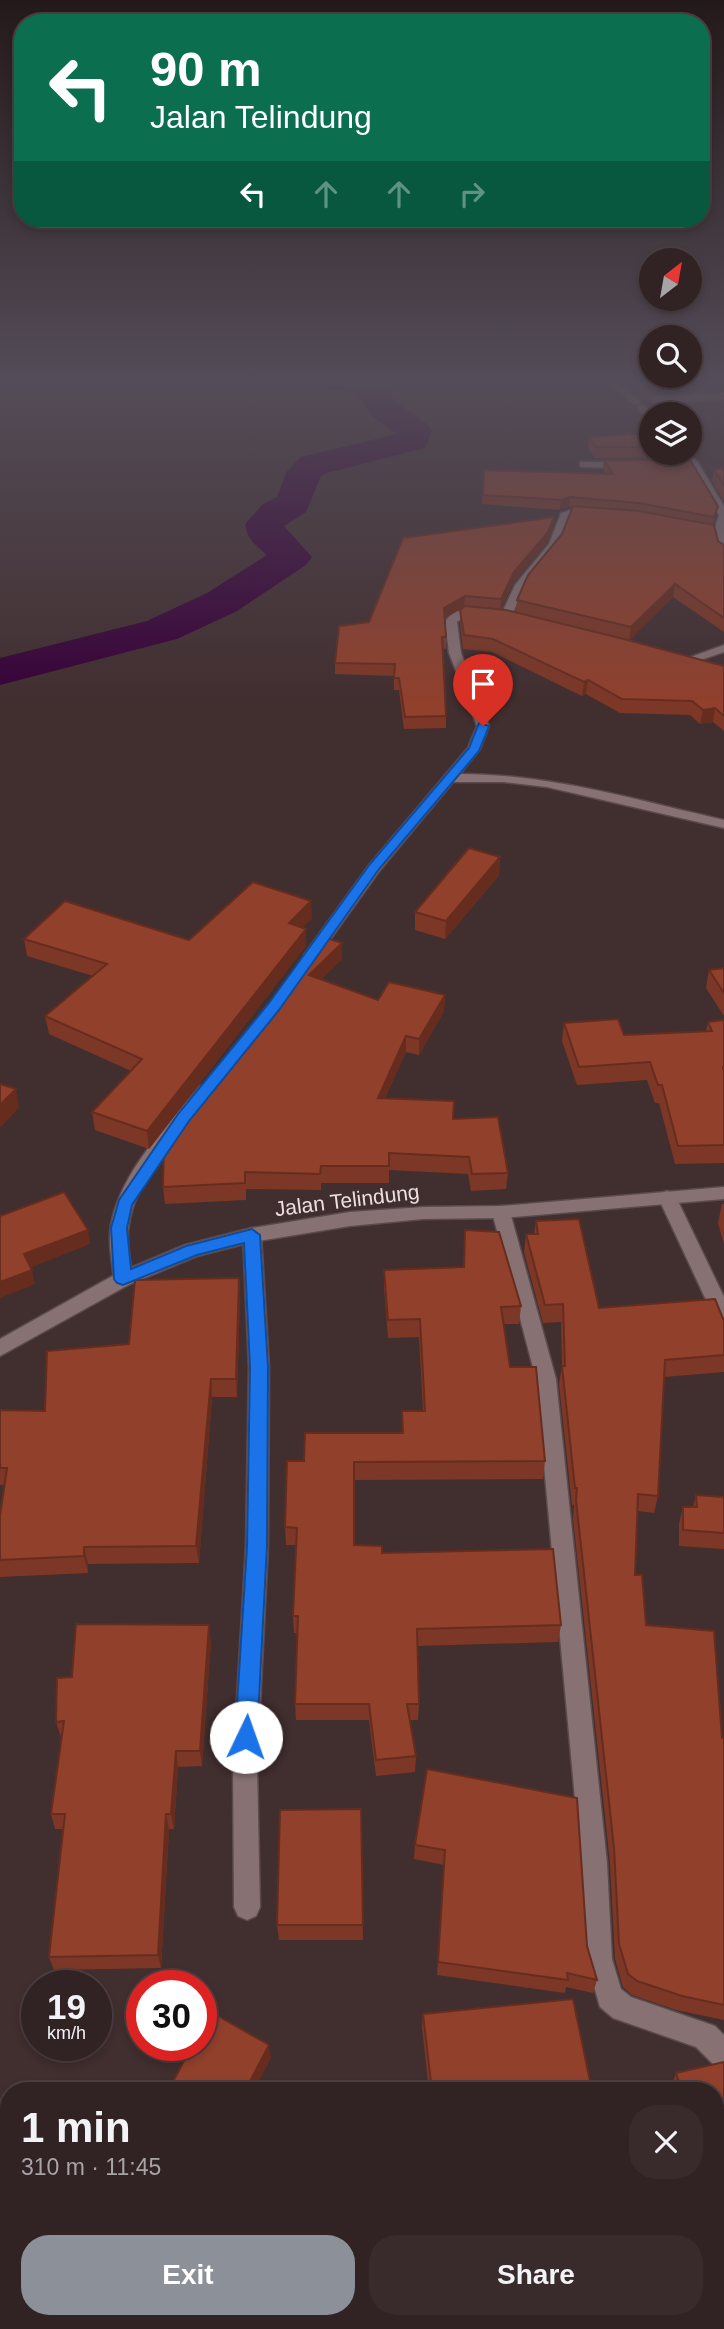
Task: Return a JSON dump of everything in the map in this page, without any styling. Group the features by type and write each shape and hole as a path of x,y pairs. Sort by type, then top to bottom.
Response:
{"street":[{"path":"709,489 724,514 713,532 724,551"},
{"path":"305,964 375,867 474,749 483,726 455,653 451,621 460,613 467,612 512,619 520,585 554,545 566,513 577,510 601,514"},
{"path":"710,670 681,659 724,648"},
{"path":"449,778 503,778 547,783 724,824"},
{"path":"123,1279 119,1228 124,1204 145,1171 216,1077"},
{"name":"Jalan Telindung","path":"0,1348 123,1279 192,1250 252,1235 350,1219 423,1213 501,1212 724,1193"},
{"path":"667,1197 724,1317"},
{"path":"501,1212 546,1379 594,1863 599,1959 611,1997 623,2008 705,2036 724,2055"},
{"path":"247,1907 245,1765 257,1546 259,1367 252,1235"}],"building":[{"path":"483,489 707,489 718,506 714,517 639,503 570,497 561,500 483,495"},
{"path":"573,506 639,511 714,525 718,541 724,545 724,618 675,584 631,627 517,600 528,575 562,534"},
{"path":"554,517 548,532 514,572 501,599 465,596 444,608 446,637 442,637 446,716 405,717 399,678 394,678 395,664 335,663 339,626 369,622 403,538"},
{"path":"465,606 506,610 724,666 724,716 715,708 703,710 692,701 622,699 588,680 584,682 493,639 464,635 460,610"},
{"path":"469,848 500,857 446,921 415,912"},
{"path":"253,882 311,901 289,923 306,929 147,1131 92,1112 142,1059 45,1016 107,964 24,939 65,901 189,940"},
{"path":"324,937 342,943 309,975 378,1000 389,982 445,995 419,1039 406,1036 378,1098 454,1101 453,1119 498,1117 508,1173 472,1174 469,1157 389,1153 389,1166 321,1166 320,1174 245,1172 245,1183 163,1187 164,1144"},
{"path":"724,968 724,993 709,970"},
{"path":"618,1019 624,1035 712,1031 708,1022 724,1020 724,1145 678,1146 662,1085 658,1085 650,1062 579,1067 564,1023"},
{"path":"0,1084 16,1089 0,1105"},
{"path":"64,1192 88,1230 24,1254 32,1270 0,1282 0,1216"},
{"path":"579,1219 599,1308 715,1299 724,1321 724,1355 665,1360 658,1496 638,1494 635,1575 642,1575 646,1625 714,1631 724,1738 724,2005 682,1996 637,1981 628,1974 619,1944 614,1848 562,1366 565,1366 563,1304 545,1305 526,1234 538,1234 536,1221"},
{"path":"465,1230 499,1232 521,1306 501,1307 510,1367 536,1367 545,1461 354,1462 354,1545 382,1546 382,1553 553,1549 561,1625 417,1629 419,1704 407,1704 416,1756 376,1760 369,1704 295,1704 298,1616 293,1616 297,1528 285,1527 287,1461 304,1461 305,1433 403,1433 402,1411 425,1411 420,1319 388,1320 384,1270 464,1267"},
{"path":"239,1278 236,1379 211,1379 196,1546 84,1547 84,1556 0,1560 0,1516 7,1468 0,1468 0,1410 45,1411 47,1351 129,1344 135,1280"},
{"path":"696,1495 724,1497 724,1533 683,1530 683,1507 697,1507"},
{"path":"76,1624 209,1625 200,1751 176,1751 171,1814 166,1814 158,1955 49,1957 65,1814 51,1814 64,1721 56,1722 57,1678 72,1677"},
{"path":"427,1769 577,1798 587,1946 597,1980 567,1973 568,1980 438,1962 445,1850 415,1845"},
{"path":"361,1809 363,1925 277,1925 280,1810"},
{"path":"573,1999 590,2082 431,2082 423,2014"},
{"path":"217,2015 269,2045 250,2082 173,2082 184,2061 217,2061"},
{"path":"724,2062 724,2082 679,2082 676,2073"}],"waterway":[{"path":"0,672 162,630 222,602 292,557 266,534 264,524 276,512 293,504 299,489"}],"route":[{"path":"246,1737 257,1546 259,1367 252,1235 192,1250 123,1279 119,1228 124,1204 184,1118 274,1006 375,867 474,749 483,726"}]}
